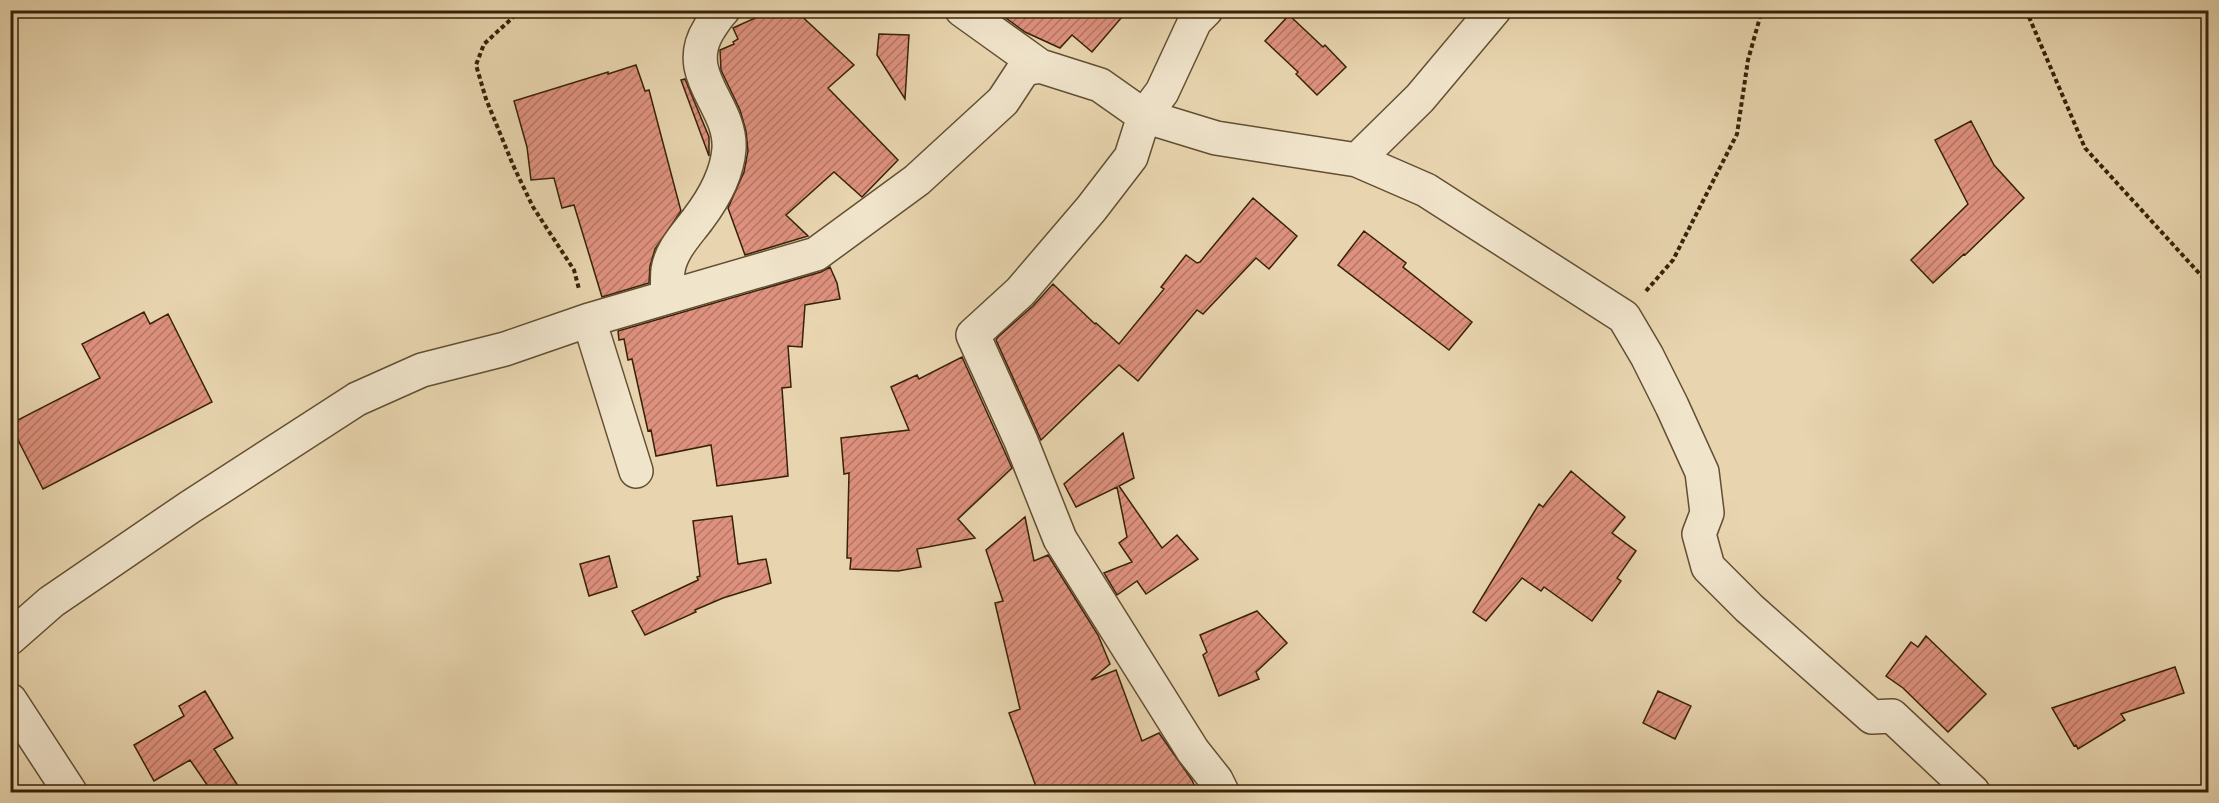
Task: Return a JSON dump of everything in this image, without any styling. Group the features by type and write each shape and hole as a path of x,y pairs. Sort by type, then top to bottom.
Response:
{"street":[{"path":"667,297 668,268 682,239 718,188 728,166 729,142 701,70 699,52 706,35 723,10"},
{"path":"963,10 1040,66 1100,85 1144,116 1216,138 1357,160 1426,190 1624,317 1647,356 1702,472 1707,513 1699,534 1708,567 1749,608 1872,717 1892,716 1974,792"},
{"path":"1206,10 1195,21 1162,92 1144,116 1131,157 1091,209 1020,292 973,335 1021,441 1060,539 1193,751 1216,780 1222,792"},
{"path":"1357,160 1420,98 1494,10"},
{"path":"10,638 60,596 190,507 357,399 422,370 505,349 588,320 816,254 917,180 1003,101 1023,69 1040,66"},
{"path":"588,320 636,471"},
{"path":"10,700 70,792"}],"path":[{"path":"521,10 484,44 476,65 486,99 533,207 574,270 588,320"},
{"path":"1624,317 1673,260 1737,134 1748,60 1762,10"},
{"path":"2026,10 2085,148 2208,283"}],"building":[{"path":"773,10 795,10 854,65 828,88 898,160 862,197 834,172 786,215 808,236 745,255 728,208 744,172 748,151 746,131 740,110 721,70 720,50 734,44 733,42 738,39 733,28"},
{"path":"995,10 1128,10 1092,52 1072,35 1060,48 1025,32"},
{"path":"1289,15 1323,47 1325,45 1346,67 1317,95 1296,74 1298,72 1265,41"},
{"path":"879,34 909,35 905,99 877,55"},
{"path":"636,65 645,91 649,90 681,211 655,249 650,266 649,283 602,297 574,205 562,208 554,178 531,180 527,147 514,101"},
{"path":"685,79 709,137 709,156 681,80"},
{"path":"1971,121 1994,165 2024,198 1933,283 1911,260 1968,204 1935,140"},
{"path":"1253,198 1297,236 1269,269 1256,258 1203,314 1197,310 1138,381 1119,365 1041,440 996,340 998,337 1033,306 1053,284 1119,344 1164,289 1161,287 1186,255 1197,263 1200,262"},
{"path":"1364,231 1406,263 1403,267 1472,322 1449,350 1338,265"},
{"path":"830,267 837,283 840,299 805,305 802,347 788,346 791,387 782,388 788,476 717,486 711,445 656,456 632,359 628,360 624,339 619,340 618,331 821,272"},
{"path":"144,312 150,324 168,314 212,402 43,489 10,424 100,378 82,344"},
{"path":"962,357 1012,468 958,519 975,538 917,549 921,567 898,571 850,569 851,558 847,558 849,473 844,474 841,438 909,430 891,387 917,375 919,379"},
{"path":"1123,433 1134,478 1119,486 1162,548 1177,535 1198,559 1146,594 1137,581 1117,595 1104,573 1132,562 1119,543 1127,537 1117,487 1076,507 1064,484"},
{"path":"1571,471 1625,517 1612,533 1636,551 1617,578 1621,581 1592,621 1544,587 1541,591 1522,578 1486,621 1473,612 1539,504 1543,507"},
{"path":"732,516 738,564 766,559 771,583 723,598 645,635 632,611 698,580 697,577 700,576 693,521"},
{"path":"1025,517 1034,561 1048,555 1098,635 1110,664 1091,680 1116,670 1142,741 1159,733 1192,780 1197,792 1038,792 1009,713 1020,709 995,603 1003,601 986,550"},
{"path":"609,556 617,587 589,596 580,564"},
{"path":"1257,611 1287,643 1256,672 1259,679 1219,696 1203,655 1207,652 1200,635"},
{"path":"1926,636 1986,694 1948,732 1903,688 1886,676 1911,642 1918,647"},
{"path":"2175,667 2184,693 2121,714 2125,720 2078,749 2052,708"},
{"path":"205,691 233,738 214,749 242,792 212,792 190,760 154,781 134,745 184,716 179,706"},
{"path":"1658,691 1691,706 1675,739 1643,723"}]}
